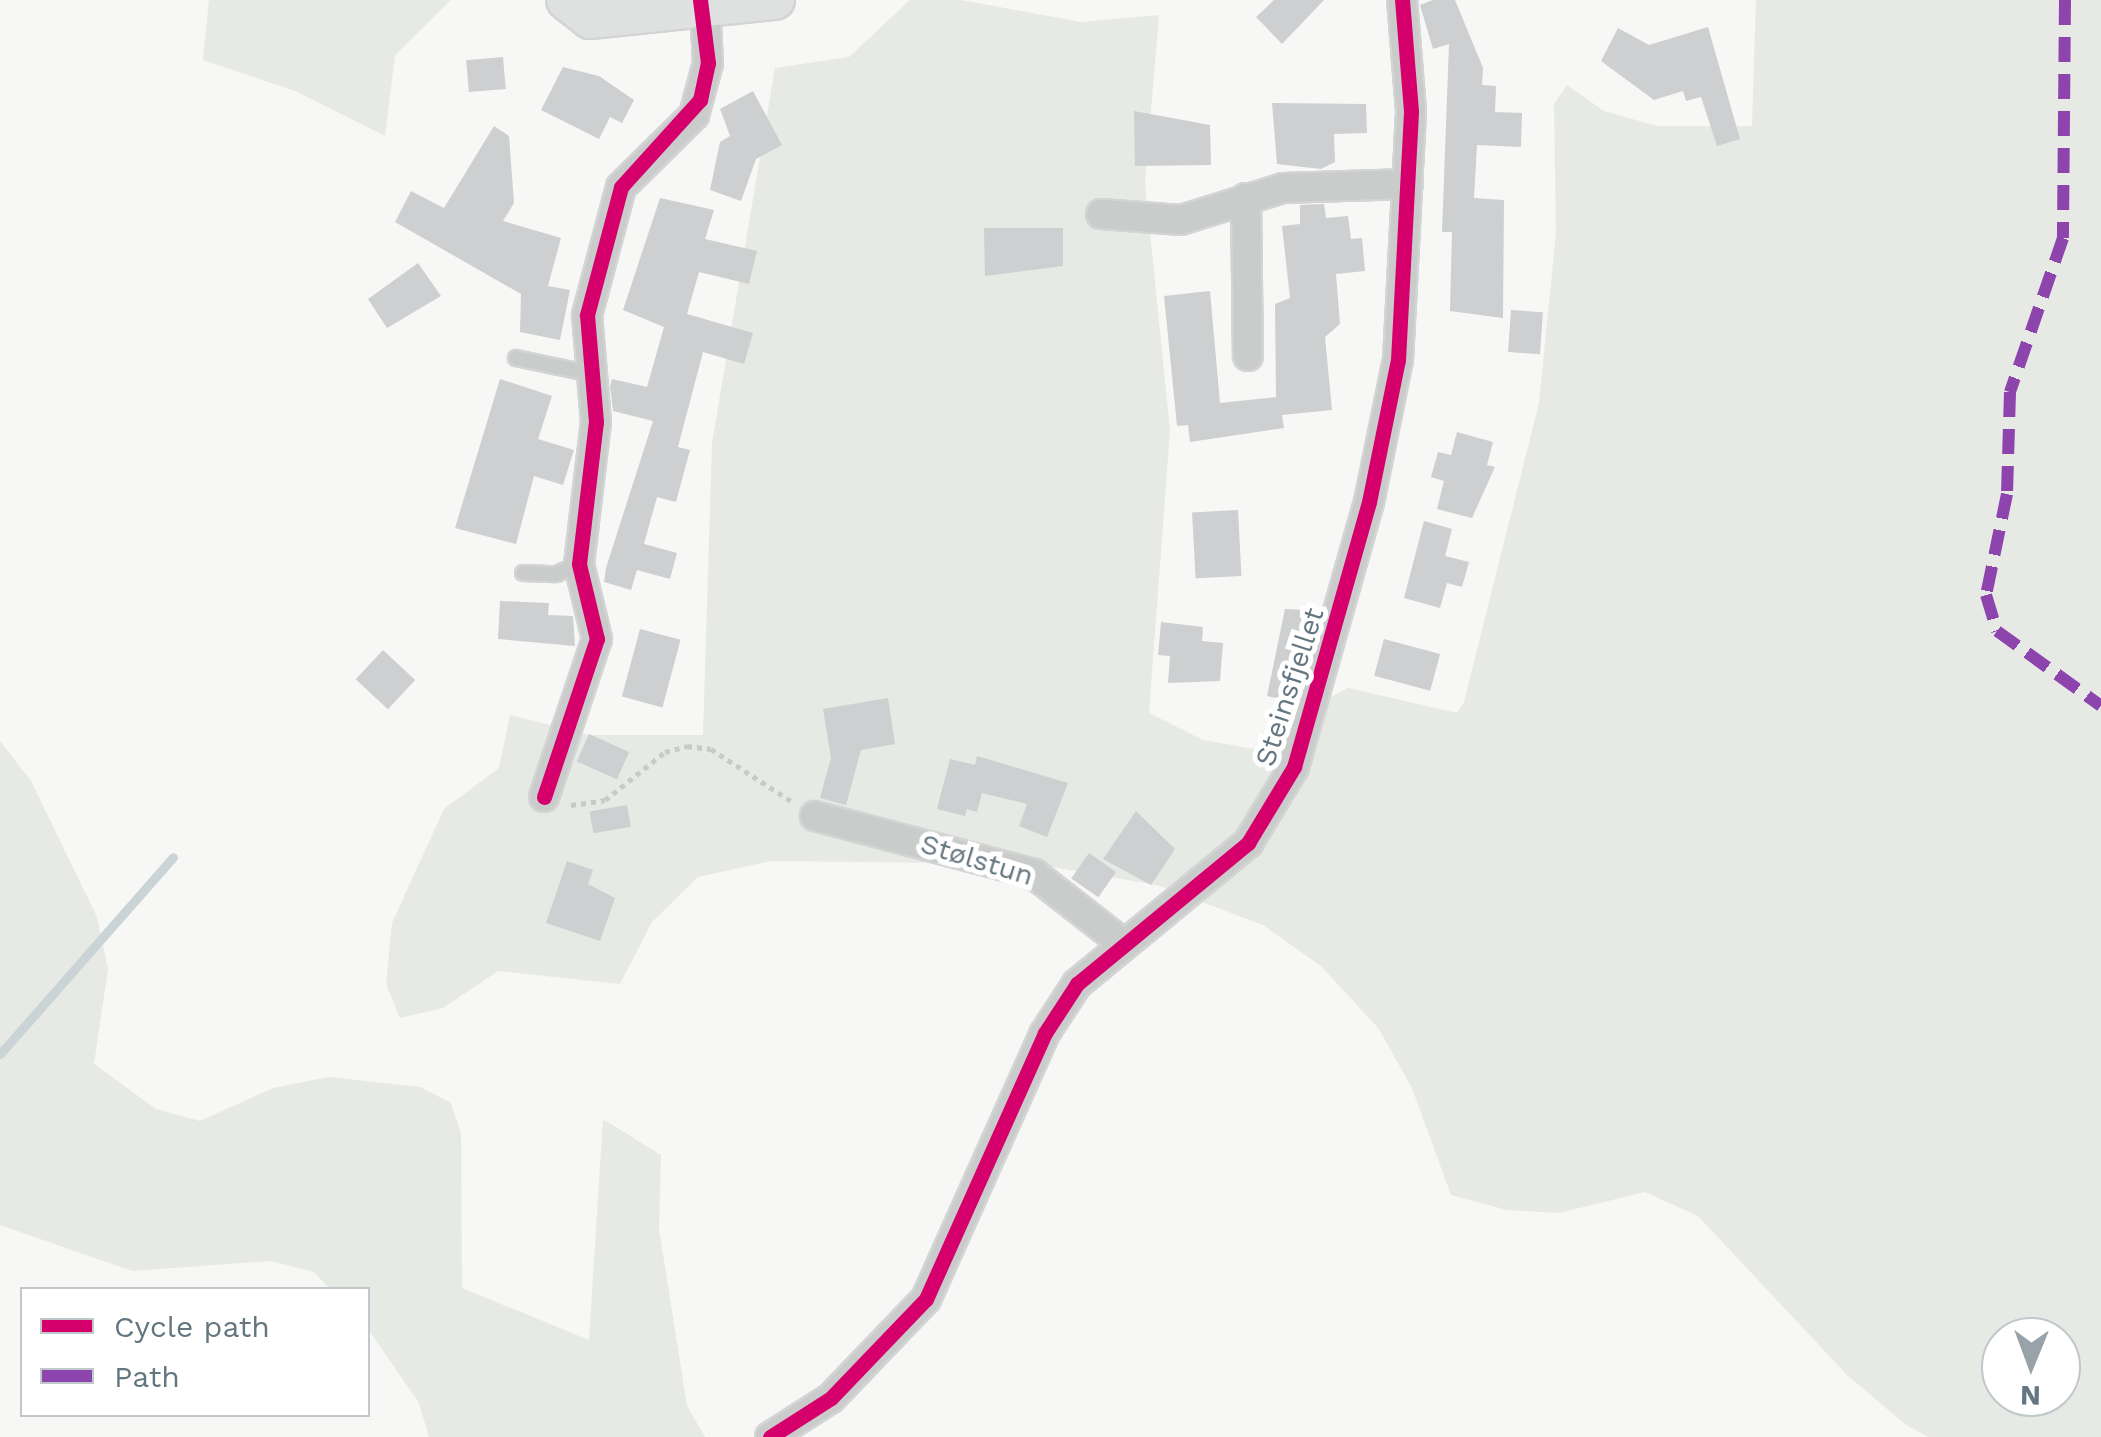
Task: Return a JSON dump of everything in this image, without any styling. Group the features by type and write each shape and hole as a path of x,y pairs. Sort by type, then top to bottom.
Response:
{"street":[{"path":"566,0 590,19 703,3 775,0"},
{"name":"Steinsfjellet","path":"770,1437 831,1398 926,1299 1045,1033 1076,984 1121,942 1248,843 1294,766 1388,416 1408,184 1411,62 1402,0"},
{"path":"544,798 594,663 597,639 578,564 596,422 587,373 586,315 620,187 694,114 708,63 703,3"},
{"path":"1102,214 1181,220 1282,188 1408,184"},
{"path":"1246,198 1248,356"},
{"name":"Stølstun","path":"814,816 1034,874 1121,942"}],"lane":[{"path":"516,358 587,373"},
{"path":"523,573 556,574 578,564"}],"path":[{"path":"544,798 605,800 665,752 688,746 710,749 814,816"}],"shaded area":[{"path":"209,0 451,0 395,55 385,136 295,91 203,60"},
{"path":"910,0 961,0 1081,22 1159,15 1145,183 1170,430 1149,713 1203,740 1295,756 1306,750 1332,696 1348,688 1457,713 1464,702 1539,403 1556,234 1554,104 1567,85 1604,111 1657,126 1752,126 1756,0 2101,0 2101,1437 1929,1437 1906,1425 1847,1375 1698,1216 1645,1192 1559,1213 1507,1210 1451,1195 1412,1088 1379,1029 1321,966 1263,925 1157,885 1035,864 771,861 698,877 652,922 620,984 498,971 443,1008 400,1018 386,984 392,923 444,809 499,768 510,715 589,735 703,735 712,443 775,68 849,57"},
{"path":"0,741 31,781 97,917 108,969 94,1064 156,1109 200,1121 273,1088 329,1077 420,1087 451,1103 461,1133 462,1288 589,1340 603,1119 661,1155 659,1229 687,1406 705,1437 429,1437 419,1403 370,1332 370,1287 328,1287 314,1272 271,1261 132,1271 0,1225"}],"building":[{"path":"1274,0 1324,0 1282,44 1256,17"},
{"path":"1433,0 1455,0 1483,68 1482,85 1496,86 1495,112 1522,113 1521,147 1477,145 1474,198 1504,200 1503,318 1450,311 1452,232 1442,232 1449,44 1433,49 1420,5"},
{"path":"1708,27 1740,139 1717,146 1701,97 1686,101 1683,91 1654,100 1601,61 1618,28 1649,45"},
{"path":"503,57 506,89 469,92 466,60"},
{"path":"563,67 599,76 634,100 622,123 610,117 599,139 541,110"},
{"path":"753,91 782,145 756,159 741,201 710,190 720,142 730,136 720,109"},
{"path":"1272,103 1366,104 1367,133 1334,134 1335,162 1321,169 1277,164"},
{"path":"1134,111 1210,125 1211,165 1135,166"},
{"path":"494,126 509,136 514,203 503,221 561,238 548,286 570,290 560,340 520,332 521,294 395,222 411,191 444,208"},
{"path":"660,198 714,210 705,239 757,251 749,284 699,272 687,314 753,333 744,364 703,352 678,447 690,450 676,502 657,497 644,544 677,553 670,579 637,570 631,590 604,582 653,421 613,411 610,386 612,379 647,387 664,327 623,310"},
{"path":"1324,204 1326,218 1348,216 1351,239 1362,238 1365,271 1336,274 1340,324 1325,337 1332,410 1282,415 1284,428 1190,442 1188,425 1177,426 1164,296 1210,291 1220,403 1276,397 1275,304 1290,298 1282,226 1300,224 1300,205"},
{"path":"984,228 1063,228 1063,266 985,276"},
{"path":"418,263 441,296 387,328 368,299"},
{"path":"1511,310 1543,312 1540,354 1508,352"},
{"path":"500,379 552,396 538,439 574,450 563,485 534,476 516,544 455,528"},
{"path":"1457,432 1493,442 1487,465 1495,467 1472,518 1437,509 1444,481 1431,477 1438,452 1451,455"},
{"path":"1238,510 1241,576 1196,578 1192,512"},
{"path":"1424,521 1452,529 1445,556 1469,562 1462,587 1447,583 1440,608 1404,598"},
{"path":"500,601 549,603 548,615 573,616 575,646 498,639"},
{"path":"1285,609 1306,610 1294,702 1267,696"},
{"path":"1161,622 1203,627 1202,641 1223,643 1220,681 1168,683 1170,656 1158,655"},
{"path":"640,629 681,640 662,707 622,697"},
{"path":"1384,639 1440,654 1430,691 1374,676"},
{"path":"383,650 415,680 388,709 356,679"},
{"path":"888,698 895,744 861,750 846,805 820,798 831,758 823,709"},
{"path":"589,734 629,752 617,779 577,761"},
{"path":"977,756 1068,783 1047,837 1019,826 1027,804 982,793 977,812 967,809 965,816 937,809 950,759 975,765"},
{"path":"627,805 631,827 593,833 590,812"},
{"path":"1136,811 1175,849 1151,885 1103,859"},
{"path":"1089,853 1116,872 1098,897 1071,878"},
{"path":"567,861 593,870 588,884 615,898 600,941 546,923"}],"waterway":[{"path":"0,1054 173,857"}],"marked path":[{"path":"2065,0 2063,238 2010,392 2007,494 1986,595 1997,631 2101,706"}],"cycle path":[{"path":"544,797 597,639 579,564 596,422 587,315 621,187 700,100 708,63 700,0"},
{"path":"770,1437 831,1398 926,1299 1045,1033 1077,984 1248,843 1294,767 1369,502 1398,360 1411,111 1402,0"}]}
